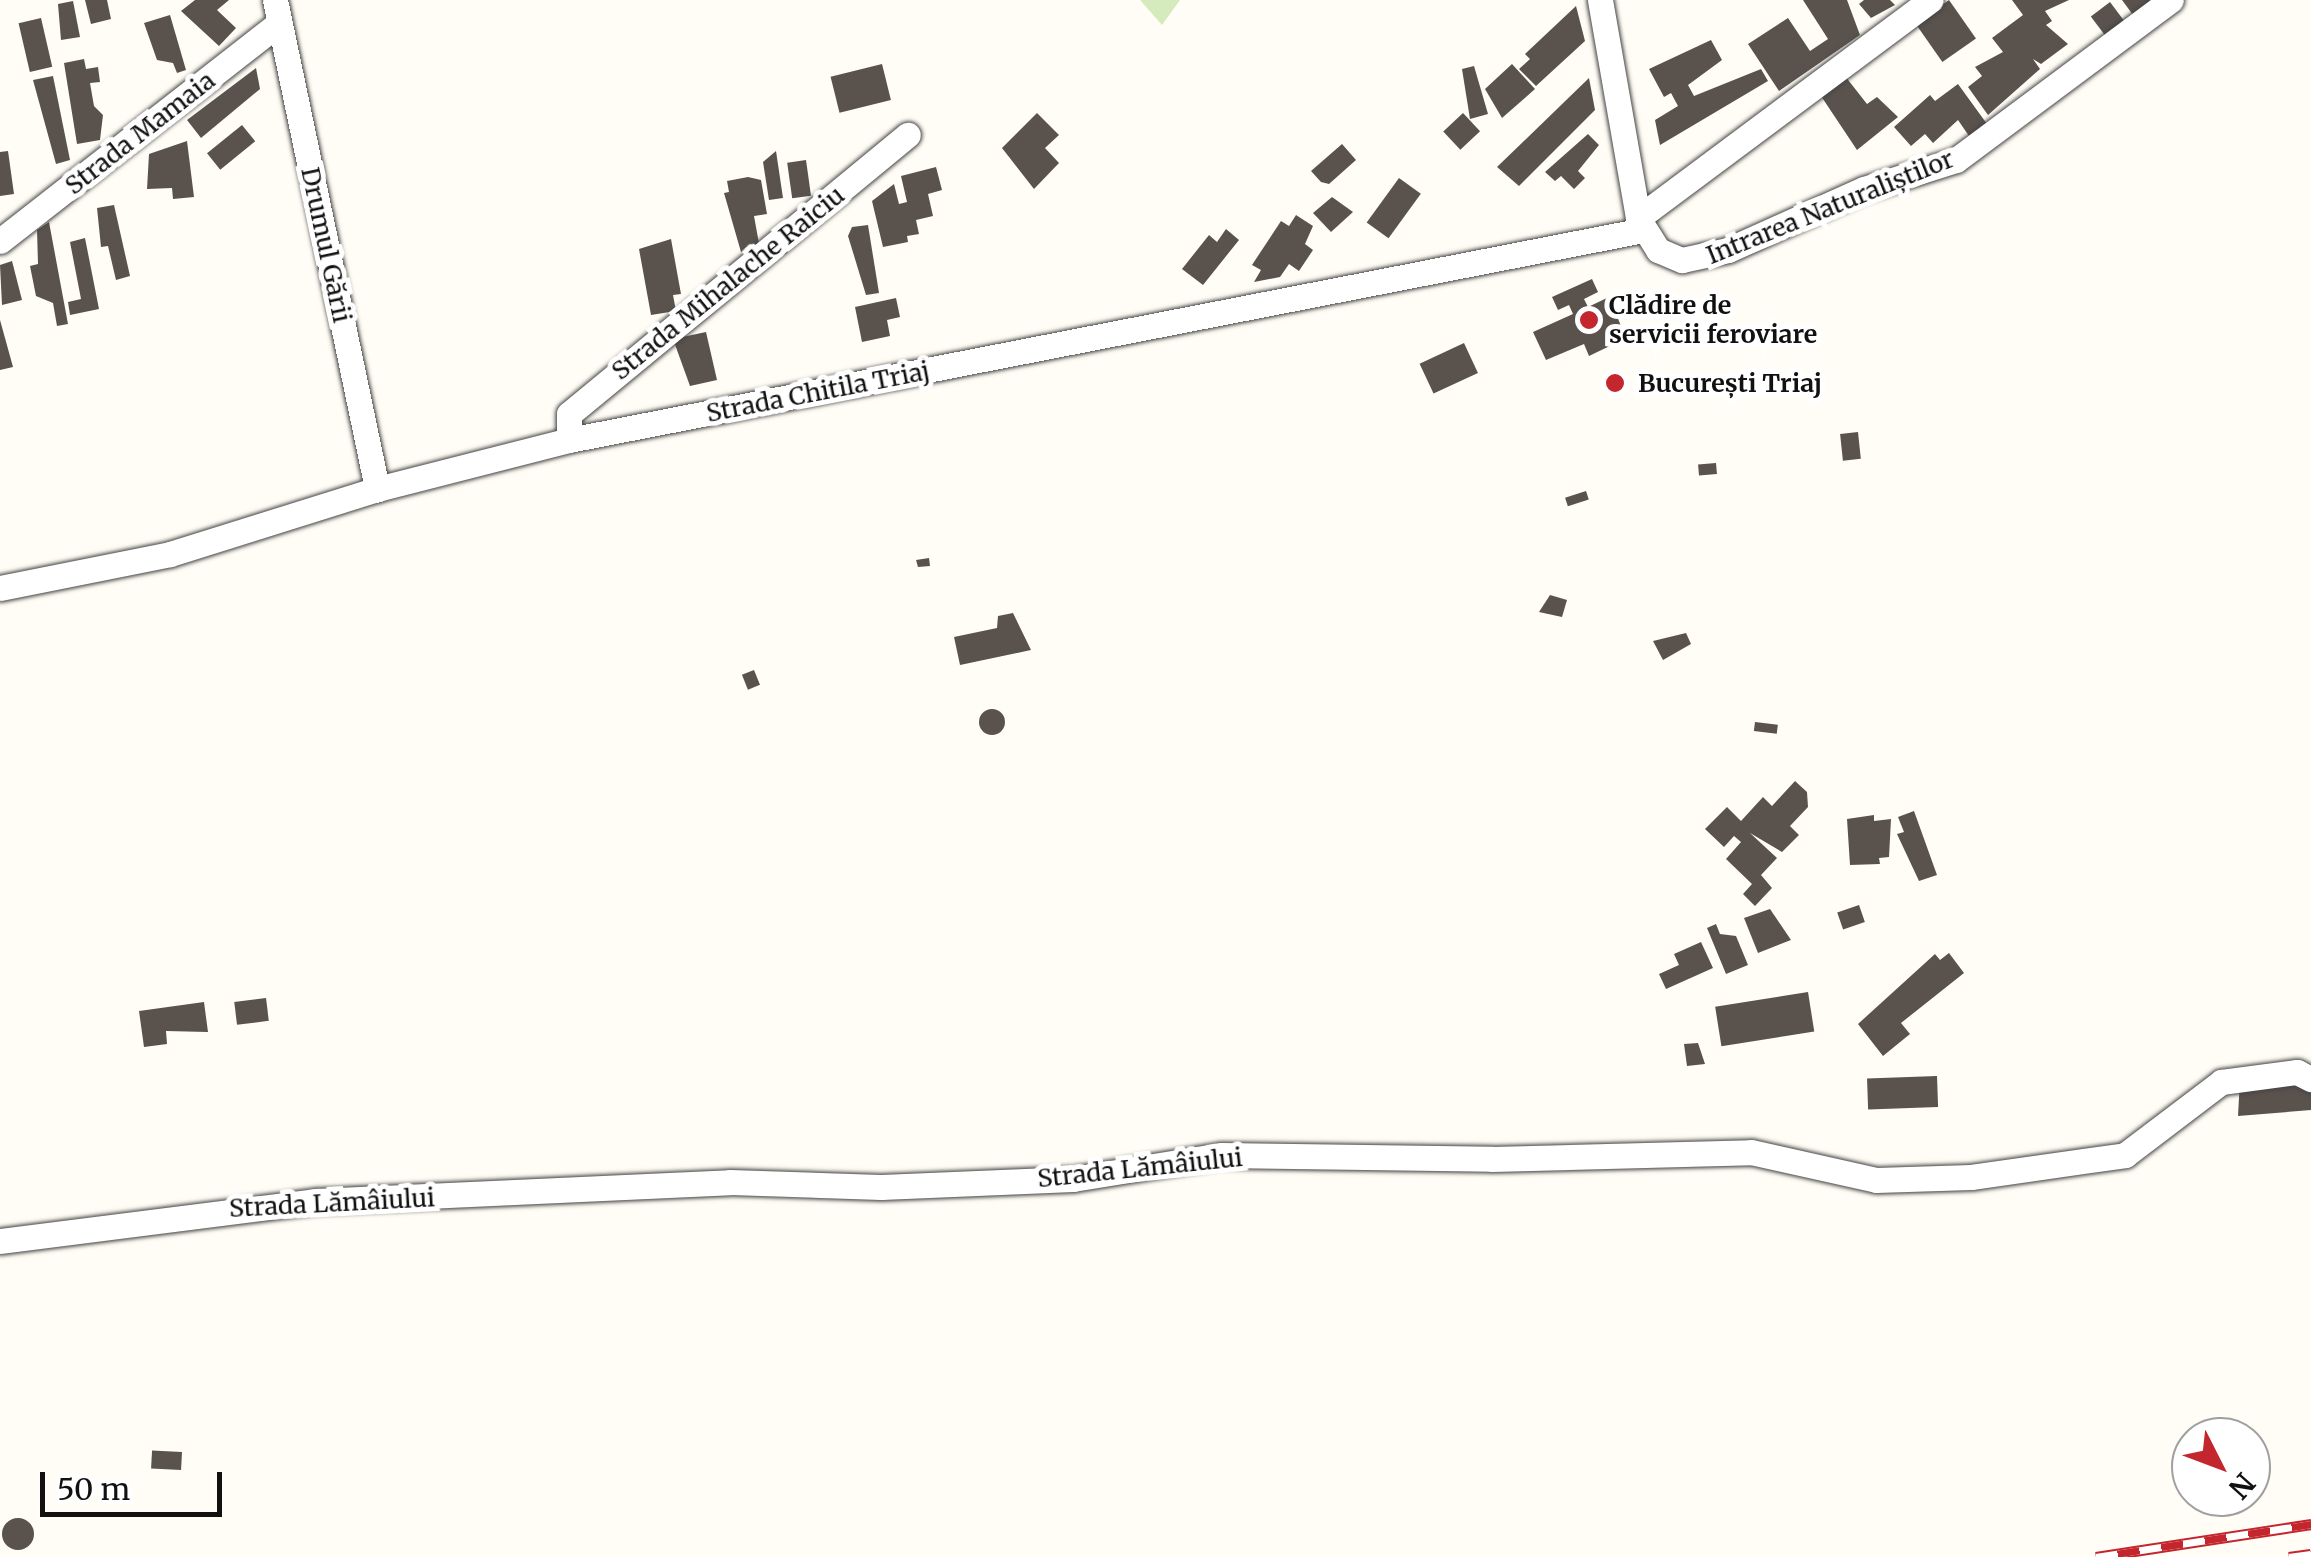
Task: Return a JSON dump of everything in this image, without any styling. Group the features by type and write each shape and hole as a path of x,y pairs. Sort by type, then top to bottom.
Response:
{"street":[{"path":"1608,4 1641,224 1930,0"},
{"name":"Intrarea Naturaliștilor","path":"1641,224 1668,256 1699,260 1864,189 1956,160 2172,0"},
{"name":"Strada Mamaia","path":"0,242 277,11"},
{"name":"Drumul Gării","path":"277,11 378,490"},
{"name":"Strada Mihalache Raiciu","path":"569,440 569,414 908,135"},
{"name":"Strada Chitila Triaj","path":"0,588 170,554 378,490 569,440 1641,224"},
{"name":"Strada Lămâiului","path":"0,1241 316,1201 712,1182 880,1187 1054,1180 1221,1156 1492,1159 1752,1152 1876,1180 1971,1177 2125,1156 2221,1082 2297,1072 2311,1079"}],"green space":[{"path":"1140,0 1180,0 1162,25"}],"building":[{"path":"85,0 107,0 111,19 91,24"},
{"path":"195,0 229,0 217,10 236,28 219,46 181,11"},
{"path":"1803,0 1847,0 1860,35 1779,91 1748,44 1788,18 1810,51 1828,39"},
{"path":"1864,0 1890,0 1895,5 1871,18 1859,4"},
{"path":"1949,0 1976,39 1942,62 1915,24"},
{"path":"2012,0 2069,0 2045,11 2052,21 2046,25 2068,44 2041,64 2033,59 2040,69 1988,115 1968,87 1982,76 1975,67 2003,52 1992,38 2023,15"},
{"path":"2122,0 2162,0 2136,19"},
{"path":"73,1 80,37 61,40 58,4"},
{"path":"2110,2 2125,22 2106,36 2091,16"},
{"path":"1576,6 1585,41 1536,86 1519,69 1530,59 1525,54"},
{"path":"170,15 186,70 177,73 173,63 157,60 144,23"},
{"path":"41,18 52,67 30,72 19,23"},
{"path":"1711,40 1722,60 1688,85 1694,96 1761,69 1768,81 1660,145 1655,120 1678,106 1671,93 1664,97 1649,69"},
{"path":"84,59 86,69 98,67 100,82 90,83 94,106 103,115 100,140 77,144 64,63"},
{"path":"882,64 891,100 840,113 831,77"},
{"path":"1512,64 1535,89 1502,118 1485,89"},
{"path":"1474,66 1488,114 1470,119 1462,69"},
{"path":"256,68 260,89 201,138 187,120"},
{"path":"53,76 70,160 56,164 33,80"},
{"path":"1845,76 1867,104 1877,97 1898,117 1857,150 1821,96"},
{"path":"1589,78 1595,110 1519,186 1497,167"},
{"path":"1958,84 1987,124 1969,136 1958,120 1933,143 1925,134 1911,146 1894,127 1930,95 1935,101"},
{"path":"1037,113 1059,135 1045,148 1059,163 1034,189 1002,148"},
{"path":"1463,113 1480,131 1460,150 1443,131"},
{"path":"242,125 255,141 220,170 207,153"},
{"path":"1588,134 1599,145 1578,171 1585,178 1574,189 1561,176 1555,181 1545,172"},
{"path":"187,141 194,197 173,199 172,188 147,189 149,154"},
{"path":"1342,144 1356,160 1329,184 1321,182 1311,171"},
{"path":"8,151 14,194 0,196 0,152"},
{"path":"776,151 783,198 769,200 763,162"},
{"path":"806,160 811,196 792,198 787,163"},
{"path":"936,167 942,190 928,194 933,216 916,220 919,234 907,236 908,242 883,247 872,201 894,184 899,204 907,202 901,176"},
{"path":"748,177 761,180 767,214 754,216 760,249 741,252 724,193 729,192 727,181"},
{"path":"1399,178 1421,194 1389,238 1367,222"},
{"path":"1332,197 1353,212 1331,232 1313,213"},
{"path":"114,205 130,276 116,280 108,246 101,247 97,208"},
{"path":"1296,215 1313,226 1305,244 1313,250 1299,271 1289,264 1280,277 1254,282 1261,270 1252,265 1281,221 1289,226"},
{"path":"49,222 68,324 57,326 53,303 36,296 30,266 38,264 37,230"},
{"path":"868,225 879,293 866,295 848,236 852,227"},
{"path":"1226,229 1239,240 1203,285 1182,269 1209,235 1217,242"},
{"path":"85,238 99,309 70,315 68,302 81,299 70,242"},
{"path":"671,239 681,294 673,295 676,311 651,315 639,249"},
{"path":"12,261 22,300 2,305 0,265"},
{"name":"Clădire de servicii feroviare","path":"1592,279 1598,292 1584,299 1588,307 1609,297 1621,326 1608,332 1614,344 1589,356 1584,344 1546,360 1533,332 1573,314 1569,305 1558,310 1552,297"},
{"path":"896,298 900,317 887,320 890,336 862,342 855,307"},
{"path":"0,320 13,367 0,370"},
{"path":"706,332 717,380 690,386 673,339"},
{"path":"1464,343 1478,373 1434,394 1420,364"},
{"path":"1858,432 1861,459 1843,461 1840,434"},
{"path":"1716,463 1717,474 1699,476 1698,465"},
{"path":"1586,491 1589,500 1568,506 1565,498"},
{"path":"929,558 930,566 918,567 916,560"},
{"path":"1550,595 1567,600 1562,617 1539,612"},
{"path":"1013,613 1031,650 960,665 954,637 997,628 998,616"},
{"path":"1686,633 1691,644 1663,660 1653,641"},
{"path":"754,670 760,685 748,690 742,675"},
{"path":"992,709 1001,713 1005,722 1001,731 992,735 983,731 979,722 983,713"},
{"path":"1755,722 1778,725 1777,734 1754,731"},
{"path":"1795,781 1807,792 1808,807 1790,826 1799,835 1782,852 1750,833 1777,858 1761,875 1772,888 1755,906 1743,894 1752,884 1726,859 1741,842 1734,836 1724,847 1705,829 1727,807 1741,821 1763,797 1772,806"},
{"path":"1914,811 1937,875 1919,881 1897,834 1904,832 1898,817"},
{"path":"1874,815 1874,821 1891,819 1889,857 1879,858 1880,864 1850,865 1847,819"},
{"path":"1859,905 1865,922 1843,930 1837,912"},
{"path":"1770,909 1791,940 1758,953 1744,918"},
{"path":"1716,924 1720,934 1736,936 1748,965 1726,974 1707,928"},
{"path":"1701,942 1713,968 1666,989 1659,974 1679,965 1674,954"},
{"path":"1949,953 1964,973 1901,1023 1910,1034 1883,1056 1858,1024 1935,954 1940,960"},
{"path":"1808,992 1814,1032 1721,1046 1715,1007"},
{"path":"266,998 269,1021 237,1025 234,1002"},
{"path":"204,1002 208,1032 166,1031 167,1044 144,1047 139,1011"},
{"path":"1698,1043 1705,1064 1687,1066 1684,1044"},
{"path":"1937,1076 1938,1107 1868,1109 1867,1078"},
{"path":"2240,1079 2311,1085 2311,1110 2238,1116"},
{"path":"152,1450 182,1452 181,1470 151,1468"},
{"path":"18,1518 30,1522 34,1534 30,1546 18,1550 6,1546 2,1534 6,1522"}],"railway":[{"path":"2096,1557 2311,1524"},
{"path":"2289,1557 2311,1554"}],"place":[{"name":"Clădire de servicii feroviare","path":"1589,320"},
{"name":"București Triaj","path":"1615,383"}]}
